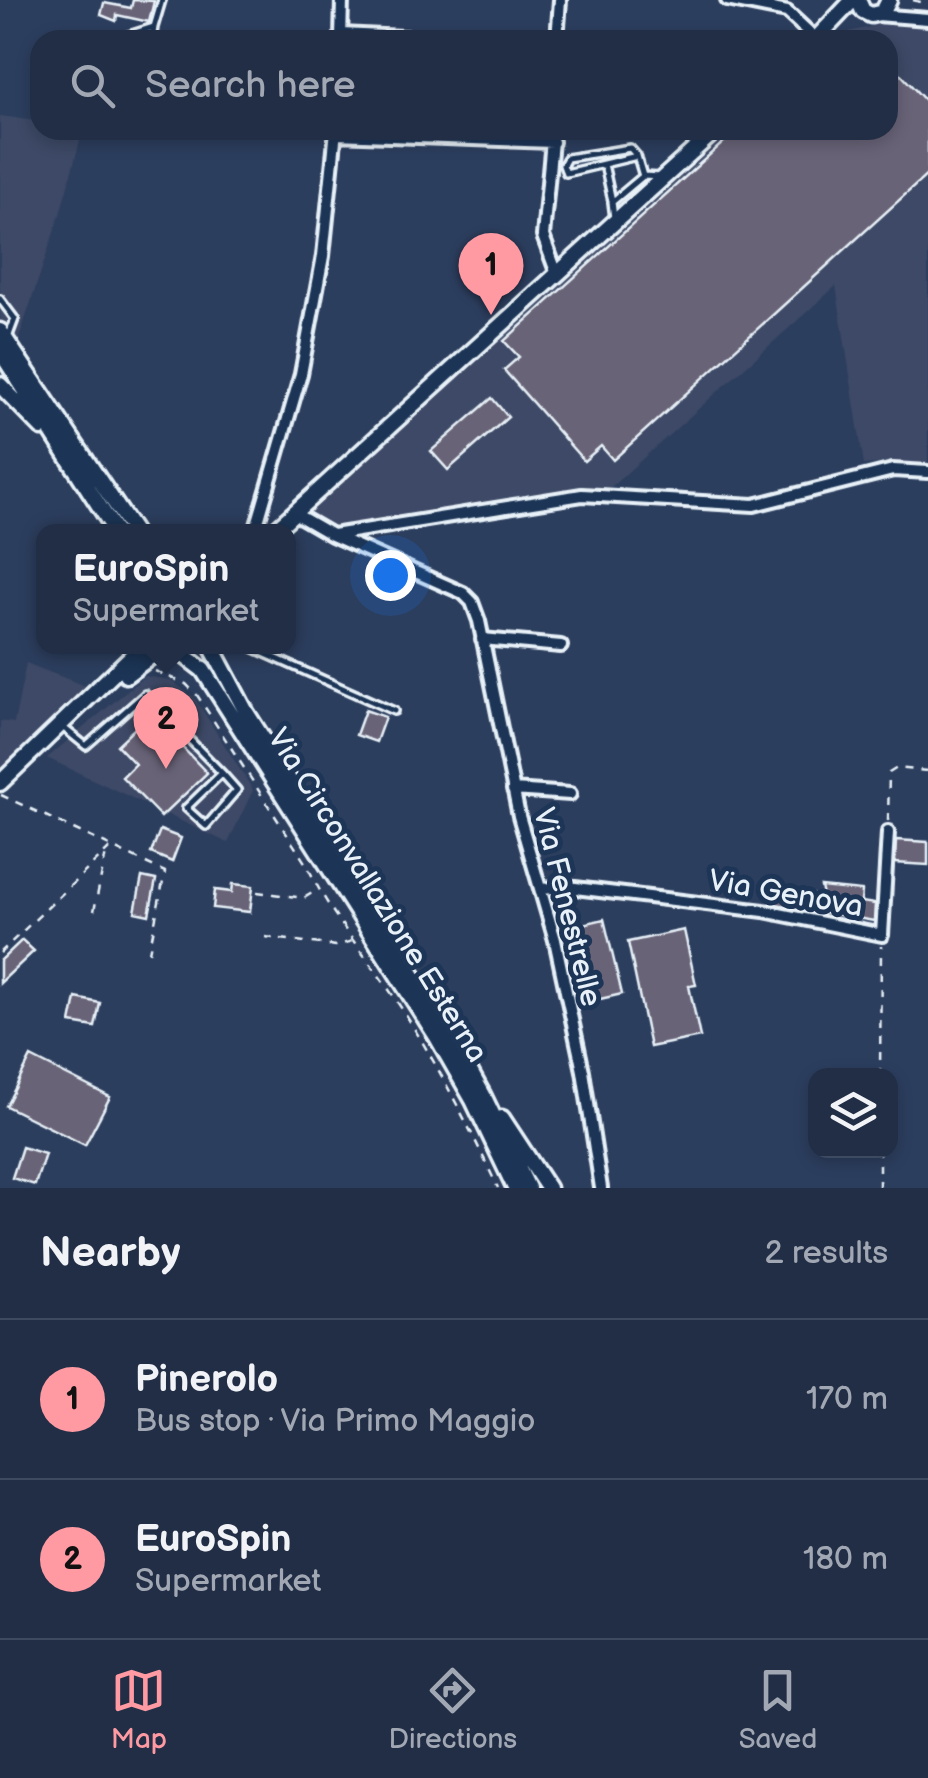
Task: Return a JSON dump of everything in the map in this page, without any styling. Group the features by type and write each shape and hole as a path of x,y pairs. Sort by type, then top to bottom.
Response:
{"main road":[{"path":"828,30 863,7 886,9 890,0"},
{"path":"282,524 705,140"},
{"path":"2,341 66,442 112,524"},
{"path":"0,384 66,442 128,524"},
{"path":"59,732 58,725 133,654"},
{"path":"0,783 137,665 157,654"},
{"name":"Via Circonvallazione Esterna","path":"180,654 203,670 437,1037 516,1188"},
{"name":"Via Circonvallazione Esterna","path":"215,654 246,712 448,1031 484,1095 528,1188"},
{"path":"484,1095 548,1188"}],"street":[{"path":"341,30 342,0"},
{"path":"558,30 560,0"},
{"path":"727,0 788,12 811,30"},
{"path":"890,0 911,17"},
{"path":"863,7 928,19"},
{"path":"257,524 301,374 323,256 335,140"},
{"path":"553,140 543,236 557,274"},
{"path":"332,535 582,495 754,505 893,470 928,472"},
{"name":"Via Fenestrelle","path":"294,513 332,535 463,593 472,602 513,790 541,889 583,1071 601,1188"},
{"path":"482,638 560,646"},
{"path":"513,790 570,794"},
{"name":"Via Genova","path":"541,889 567,887 764,912 882,935 888,832"}],"lane":[{"path":"154,30 162,0"},
{"path":"145,30 154,27"},
{"path":"637,156 566,173 563,165 567,158 630,148 637,156 643,176"},
{"path":"604,164 614,222"},
{"path":"612,202 643,176 663,178"},
{"path":"0,298 15,320 2,341"},
{"path":"266,654 394,711"},
{"path":"59,732 86,746 145,694 222,772 237,790 206,826 186,808 222,772"}],"path":[{"path":"913,0 928,4"},
{"path":"137,665 172,677 196,695 308,867 318,889 438,1067 498,1188"},
{"path":"888,832 889,774 897,768 928,771"},
{"path":"0,795 164,872 149,952"},
{"path":"0,954 112,846"},
{"path":"94,912 107,851"},
{"path":"257,892 304,898 318,889"},
{"path":"880,1068 882,935"},
{"path":"265,938 336,946 353,940"},
{"path":"879,1188 880,1158"}],"shaded area":[{"path":"911,17 928,19 928,467 864,465 836,286 611,487 332,535 294,513 705,140 898,140 898,30 857,30"},
{"path":"0,116 30,120 30,140 80,140 17,344 0,320"},
{"path":"26,663 85,686 0,769 0,721 14,723"},
{"path":"145,676 170,680 194,697 253,790 228,843 47,758"}],"building":[{"path":"133,0 154,1 149,22 117,15 116,21 101,15 104,3 131,8"},
{"path":"898,71 928,104 928,174 613,460 601,446 584,461 504,370 519,357 504,341 726,140 898,140"},
{"path":"492,398 508,417 448,470 431,451"},
{"path":"365,710 385,717 376,742 356,735"},
{"path":"150,714 207,773 161,817 122,777 135,764 117,745"},
{"path":"160,830 181,838 172,862 151,853"},
{"path":"896,840 928,842 928,865 895,863"},
{"path":"142,877 156,880 149,915 135,912"},
{"path":"233,884 253,886 250,912 213,908 215,890 232,892"},
{"path":"821,887 862,891 861,902 875,904 874,921 770,903 771,890 823,896"},
{"path":"604,919 622,994 587,1002 570,927"},
{"path":"684,930 696,985 689,986 700,1037 650,1047 628,942"},
{"path":"22,940 34,951 0,983 0,961"},
{"path":"76,998 100,1003 95,1027 71,1023"},
{"path":"31,1057 110,1097 85,1145 6,1106"},
{"path":"22,1147 45,1154 35,1185 12,1178"}],"place":[{"name":"Pinerolo","path":"491,315"},
{"name":"EuroSpin","path":"166,769"}]}
